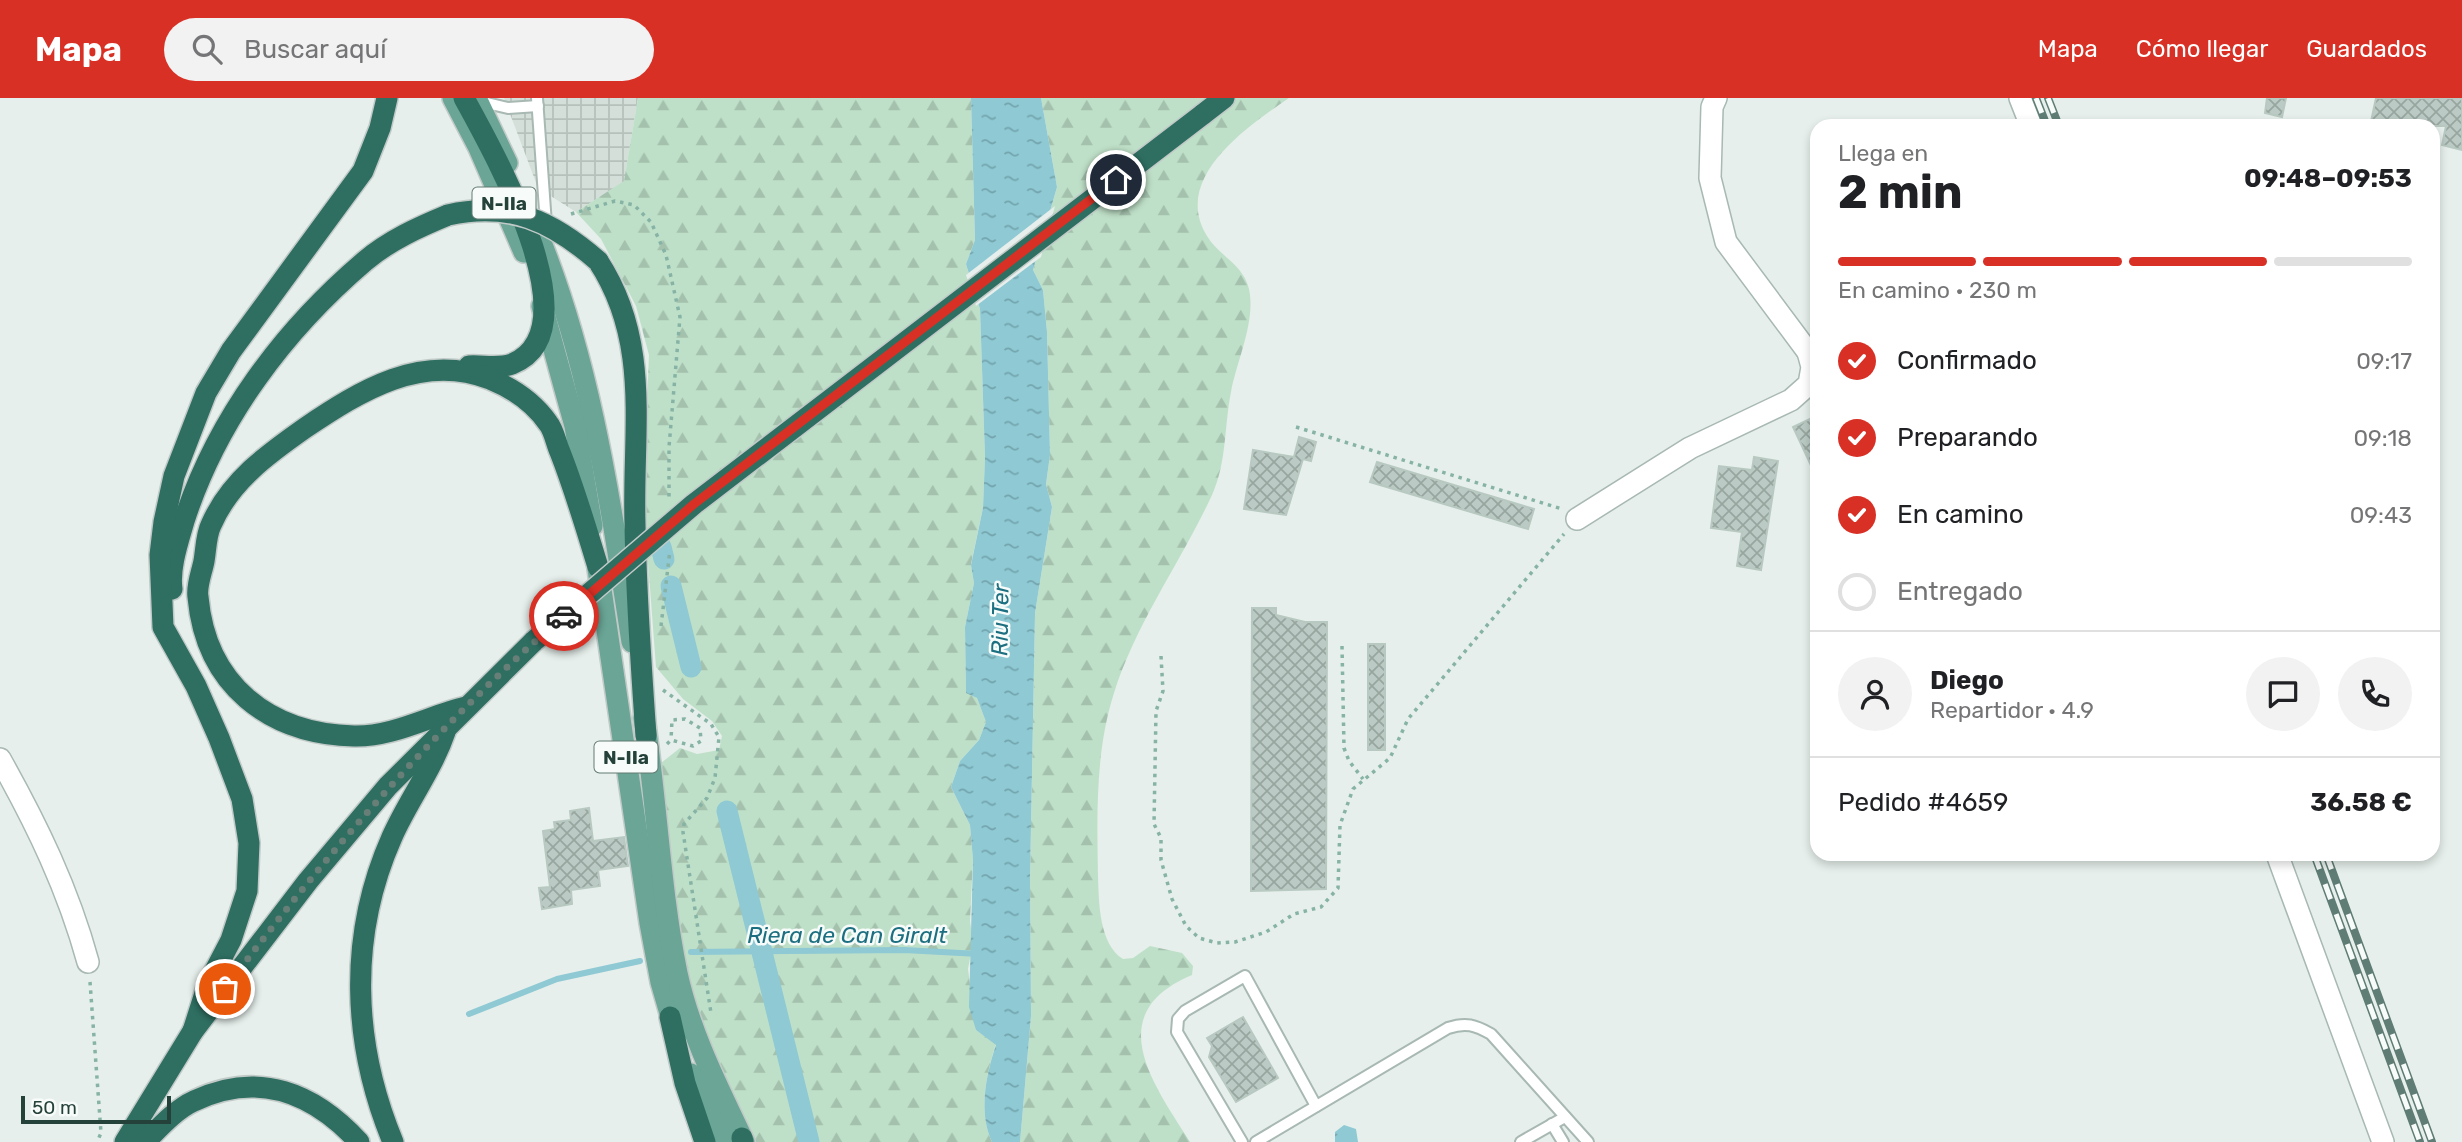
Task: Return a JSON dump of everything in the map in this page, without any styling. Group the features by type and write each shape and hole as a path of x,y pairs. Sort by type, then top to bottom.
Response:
{"highway":[{"path":"196,686 163,627 160,555 174,476 195,418 231,351 363,171 380,128 387,98"},
{"path":"125,1142 193,1031 308,881 388,786 534,642 694,504 1224,98"},
{"path":"466,707 388,733 357,737 320,734 289,726 263,712 228,682 211,654 197,596 210,526 231,490 263,457 346,400 379,383 439,369 510,364 540,340 544,312 540,267 472,99"},
{"path":"193,1031 208,984 231,940 247,891 249,844 242,799 176,630 171,582 178,539 193,492 215,446 243,398 309,313 366,260 403,234 449,215 472,209 521,214 567,235 598,261 611,282 634,349 638,408 633,468 636,598 646,736"},
{"path":"439,369 468,370 512,388 549,423 573,485 598,567"},
{"path":"393,1142 368,1074 361,1028 359,984 363,943 369,906 391,839 435,761 447,726"},
{"path":"670,1017 685,1083 705,1142"},
{"path":"145,1142 193,1101 227,1089 261,1087 290,1092 319,1106 359,1142"}],"main road":[{"name":"N-IIa","path":"453,98 519,238 544,312 575,426 650,923 670,1017 694,1084 737,1141"},
{"name":"N-IIa","path":"472,99 491,124 546,254 584,375 607,481 646,736 677,973 692,1024 737,1141"}],"street":[{"path":"1716,98 1712,107 1710,178 1726,242 1810,352"},
{"path":"2020,98 2028,119"},
{"path":"1577,519 1690,448 1791,400 1809,384 1810,378"},
{"path":"0,759 43,835 73,908 88,962"},
{"path":"2280,861 2383,1142"}],"lane":[{"path":"472,99 508,108 537,102 546,218 546,254"},
{"path":"1242,1142 1177,1032 1178,1019 1185,1011 1245,976 1316,1106"},
{"path":"1256,1142 1448,1028 1462,1024 1475,1025 1491,1034 1588,1142"},
{"path":"1521,1142 1565,1116"},
{"path":"1552,1124 1563,1142"}],"path":[{"path":"546,218 576,214 615,201 634,205 651,222 666,255 680,317 669,447 669,499"},
{"path":"1161,656 1163,691 1156,711 1154,824 1161,838 1161,860 1172,899 1186,926 1199,938 1217,943 1251,937 1294,914 1321,907 1338,888 1340,825 1353,789 1390,758 1408,719 1577,519 1549,503 1296,427"},
{"path":"660,629 670,563 670,537"},
{"path":"1342,646 1344,748 1349,761 1363,779"},
{"path":"663,678 663,690 711,724 719,737 715,778 707,799 684,824 682,832 692,908 713,1021"},
{"path":"685,719 700,728 701,741 692,747 671,740 672,720 685,719"},
{"path":"651,776 659,749 671,740"},
{"path":"88,962 101,1133 97,1142"}],"shaded area":[{"path":"504,98 638,98 624,182 576,212 538,188"}],"green space":[{"path":"638,98 971,98 975,240 966,264 980,309 985,457 983,508 971,564 974,583 965,627 966,692 977,698 986,722 979,740 960,761 951,787 970,825 973,860 970,921 973,942 968,969 976,1030 996,1044 989,1068 984,1106 992,1142 754,1142 699,1019 679,925 661,763 680,748 697,754 719,750 722,736 712,721 683,699 656,667 643,496 649,355 636,306 601,239 576,212 624,181"},
{"path":"1041,98 1289,98 1254,123 1219,156 1206,174 1199,194 1199,215 1207,236 1246,280 1250,301 1248,327 1231,392 1217,483 1123,667 1108,715 1100,761 1098,887 1102,922 1109,944 1123,959 1133,958 1150,946 1182,953 1193,966 1192,975 1164,991 1148,1010 1141,1030 1143,1052 1151,1075 1190,1142 1020,1142 1031,1016 1030,878 1035,613 1052,507 1046,484 1050,455 1047,332 1043,290 1033,270 1057,187"}],"water":[{"name":"Riu Ter","path":"971,98 1041,98 1057,187 1033,270 1043,290 1047,332 1050,455 1046,484 1052,507 1035,613 1030,878 1031,1016 1020,1142 992,1142 985,1119 985,1093 996,1045 976,1030 969,1007 973,860 970,825 951,787 960,761 979,740 986,722 977,698 966,693 965,627 974,583 971,565 983,508 985,457 980,309 966,264 975,240"},
{"path":"1344,1125 1356,1129 1358,1142 1335,1142 1335,1132"}],"pier":[{"path":"1055,206 1041,257 976,306 966,275"}],"building":[{"path":"2267,98 2286,98 2282,117 2265,113"},
{"path":"2376,98 2462,98 2462,150 2442,145 2446,126 2440,126 2440,119 2372,119"},
{"path":"1810,419 1810,463 1793,427"},
{"path":"1299,437 1316,442 1311,461 1303,459 1286,515 1244,509 1253,450 1294,457"},
{"path":"1754,457 1778,461 1761,570 1737,566 1742,532 1711,528 1719,466 1752,470"},
{"path":"1377,462 1534,509 1528,529 1370,482"},
{"path":"1252,608 1276,608 1276,615 1305,622 1327,622 1326,889 1251,891"},
{"path":"1368,644 1385,644 1385,750 1368,750"},
{"path":"589,808 593,841 624,837 628,866 598,870 600,886 571,890 572,904 542,909 539,888 550,887 543,831 555,829 554,822 571,820 570,811"},
{"path":"1243,1017 1278,1078 1236,1102 1209,1057 1212,1046 1207,1038"}],"waterway":[{"path":"661,547 664,559"},
{"path":"671,586 691,667"},
{"path":"727,811 809,1142"},
{"name":"Riera de Can Giralt","path":"691,952 904,950 979,954"},
{"name":"Riera de Can Giralt","path":"469,1014 557,979 640,961"}],"railway":[{"path":"2036,98 2044,119"},
{"path":"2048,98 2056,119"},
{"path":"2317,861 2420,1142"},
{"path":"2329,861 2432,1142"}],"way so far":[{"path":"225,989 308,881 388,786 483,691 564,616"}],"route":[{"path":"564,616 694,504 1116,180"}]}
